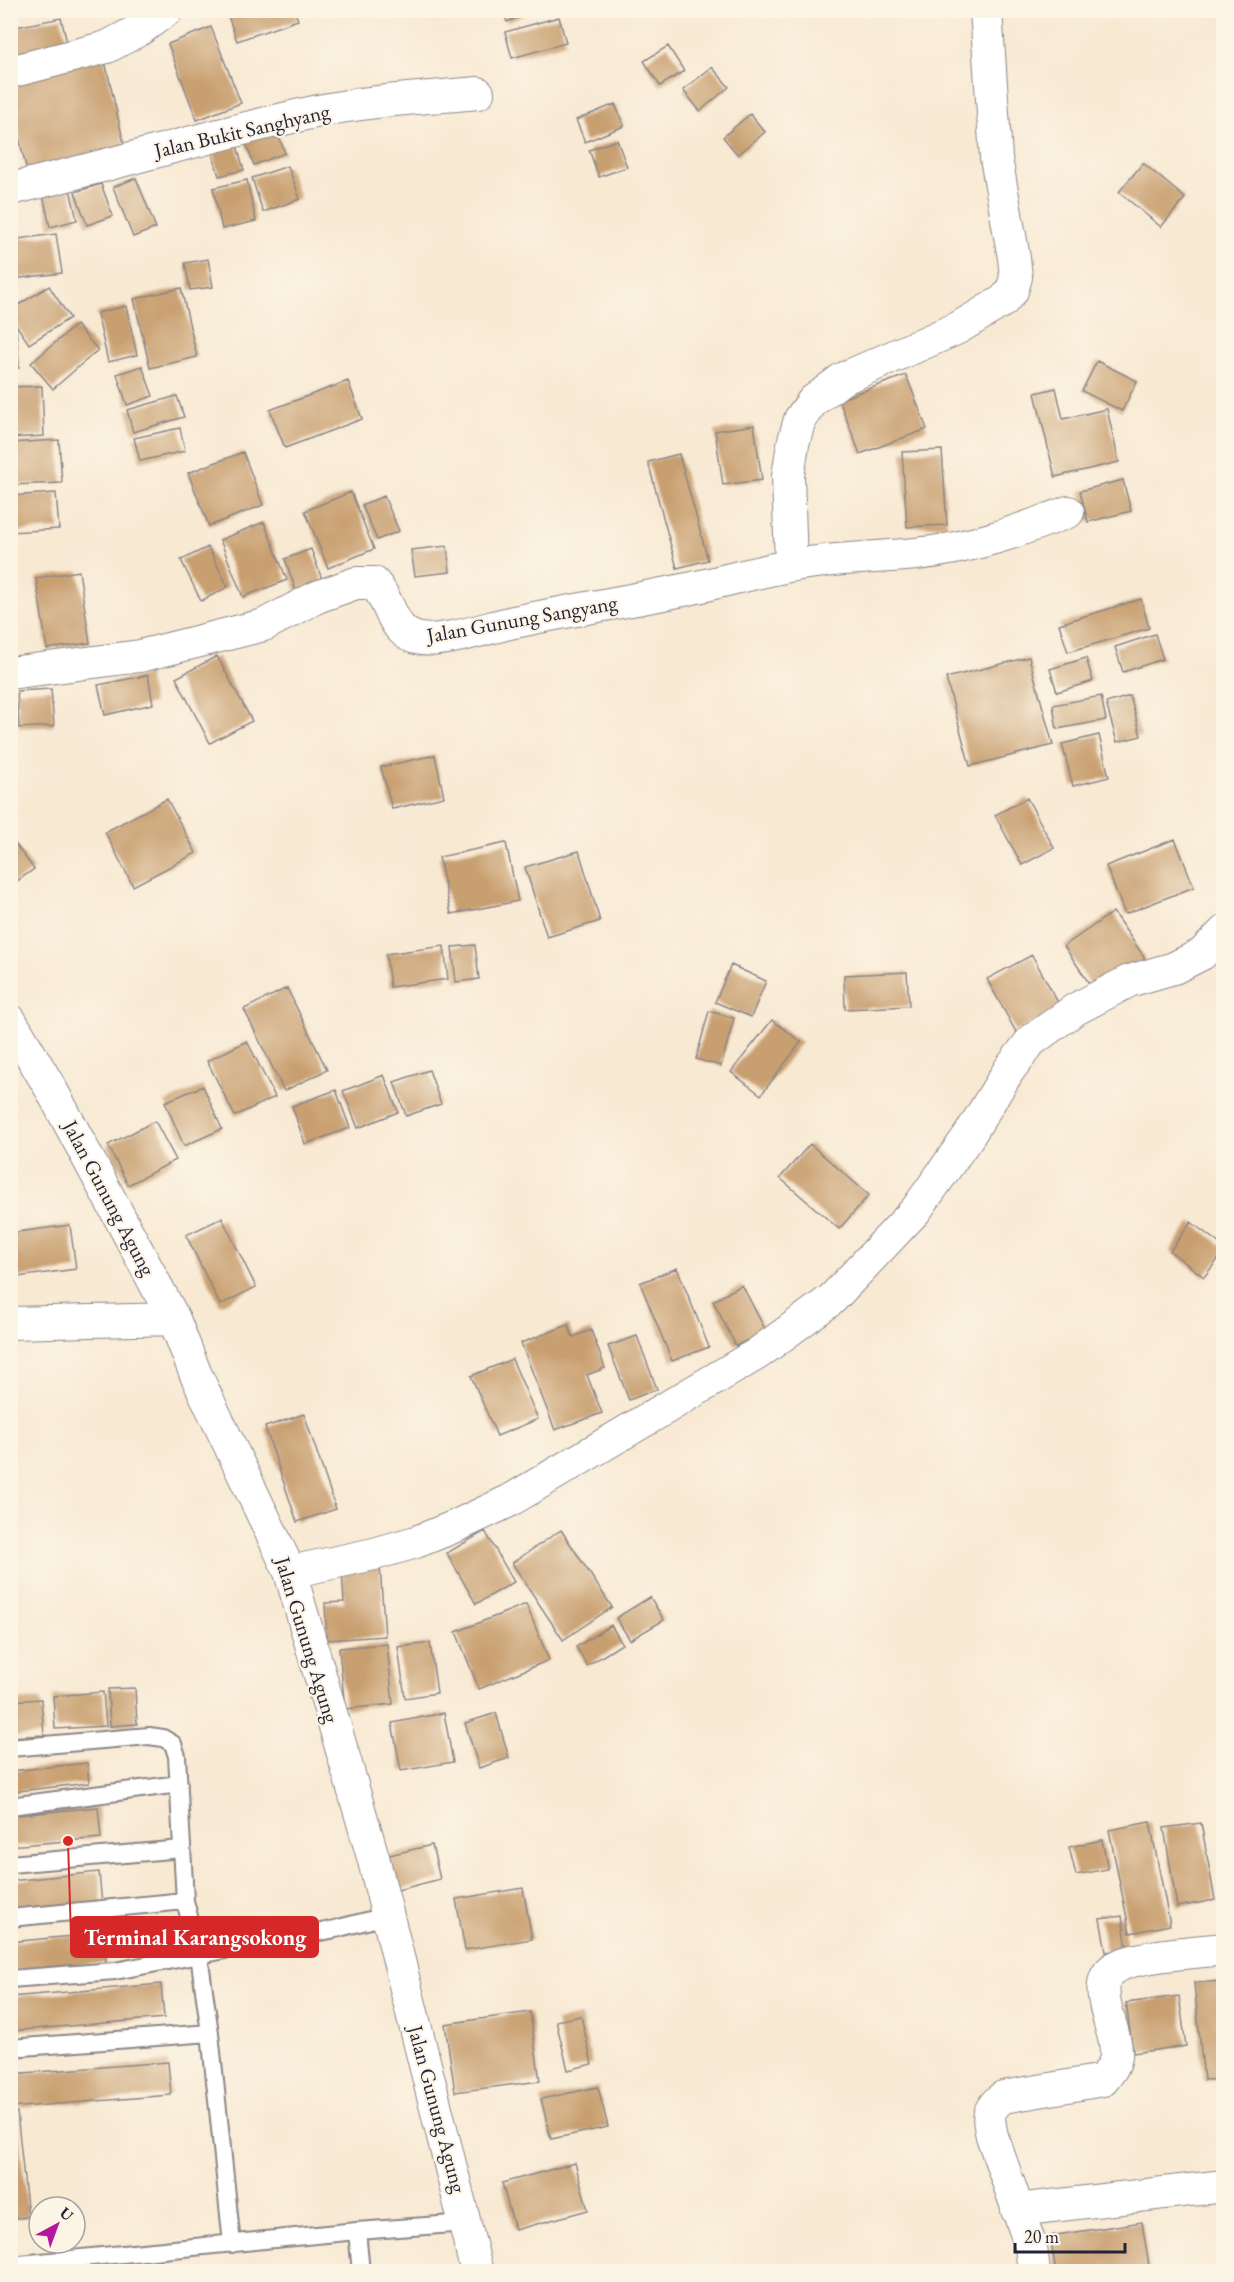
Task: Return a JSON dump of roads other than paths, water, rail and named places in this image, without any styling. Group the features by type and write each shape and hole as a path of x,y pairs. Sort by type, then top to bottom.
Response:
{"street":[{"path":"10,72 107,47 139,30 167,10"},
{"path":"791,565 788,476 800,419 813,401 842,379 958,328 1003,301 1012,291 1016,277 996,158 986,10"},
{"name":"Jalan Bukit Sanghyang","path":"10,189 93,170 209,136 322,110 477,93"},
{"name":"Jalan Gunung Sangyang","path":"10,673 140,656 264,625 317,597 356,583 374,583 392,617 407,635 420,639 435,639 689,589 791,565 918,554 961,546 1016,532 1068,512"},
{"path":"290,1572 374,1554 416,1542 456,1526 509,1501 757,1354 831,1299 916,1210 970,1134 1009,1070 1032,1041 1074,1010 1129,981 1174,968 1202,954 1224,932"},
{"name":"Jalan Gunung Agung","path":"10,1020 51,1089 174,1319 196,1375 290,1572 373,1857 477,2271"},
{"path":"10,1323 174,1319"},
{"path":"1034,2271 1031,2247 988,2119 992,2107 1004,2097 1103,2080 1113,2068 1116,2043 1103,1995 1104,1983 1116,1966 1133,1961 1224,1948"},
{"path":"1017,2210 1224,2186"}],"lane":[{"path":"10,1748 149,1736 163,1737 173,1744 177,1756 185,1901 199,1955 210,2033 232,2244"},
{"path":"10,1806 179,1784"},
{"path":"10,1864 182,1849"},
{"path":"10,1918 185,1901"},
{"path":"10,1979 115,1971 331,1930 386,1916"},
{"path":"10,2048 210,2033"},
{"path":"10,2265 357,2231 466,2223"},
{"path":"357,2231 361,2271"}],"place":[{"name":"Terminal Karangsokong","path":"68,1841"}]}
